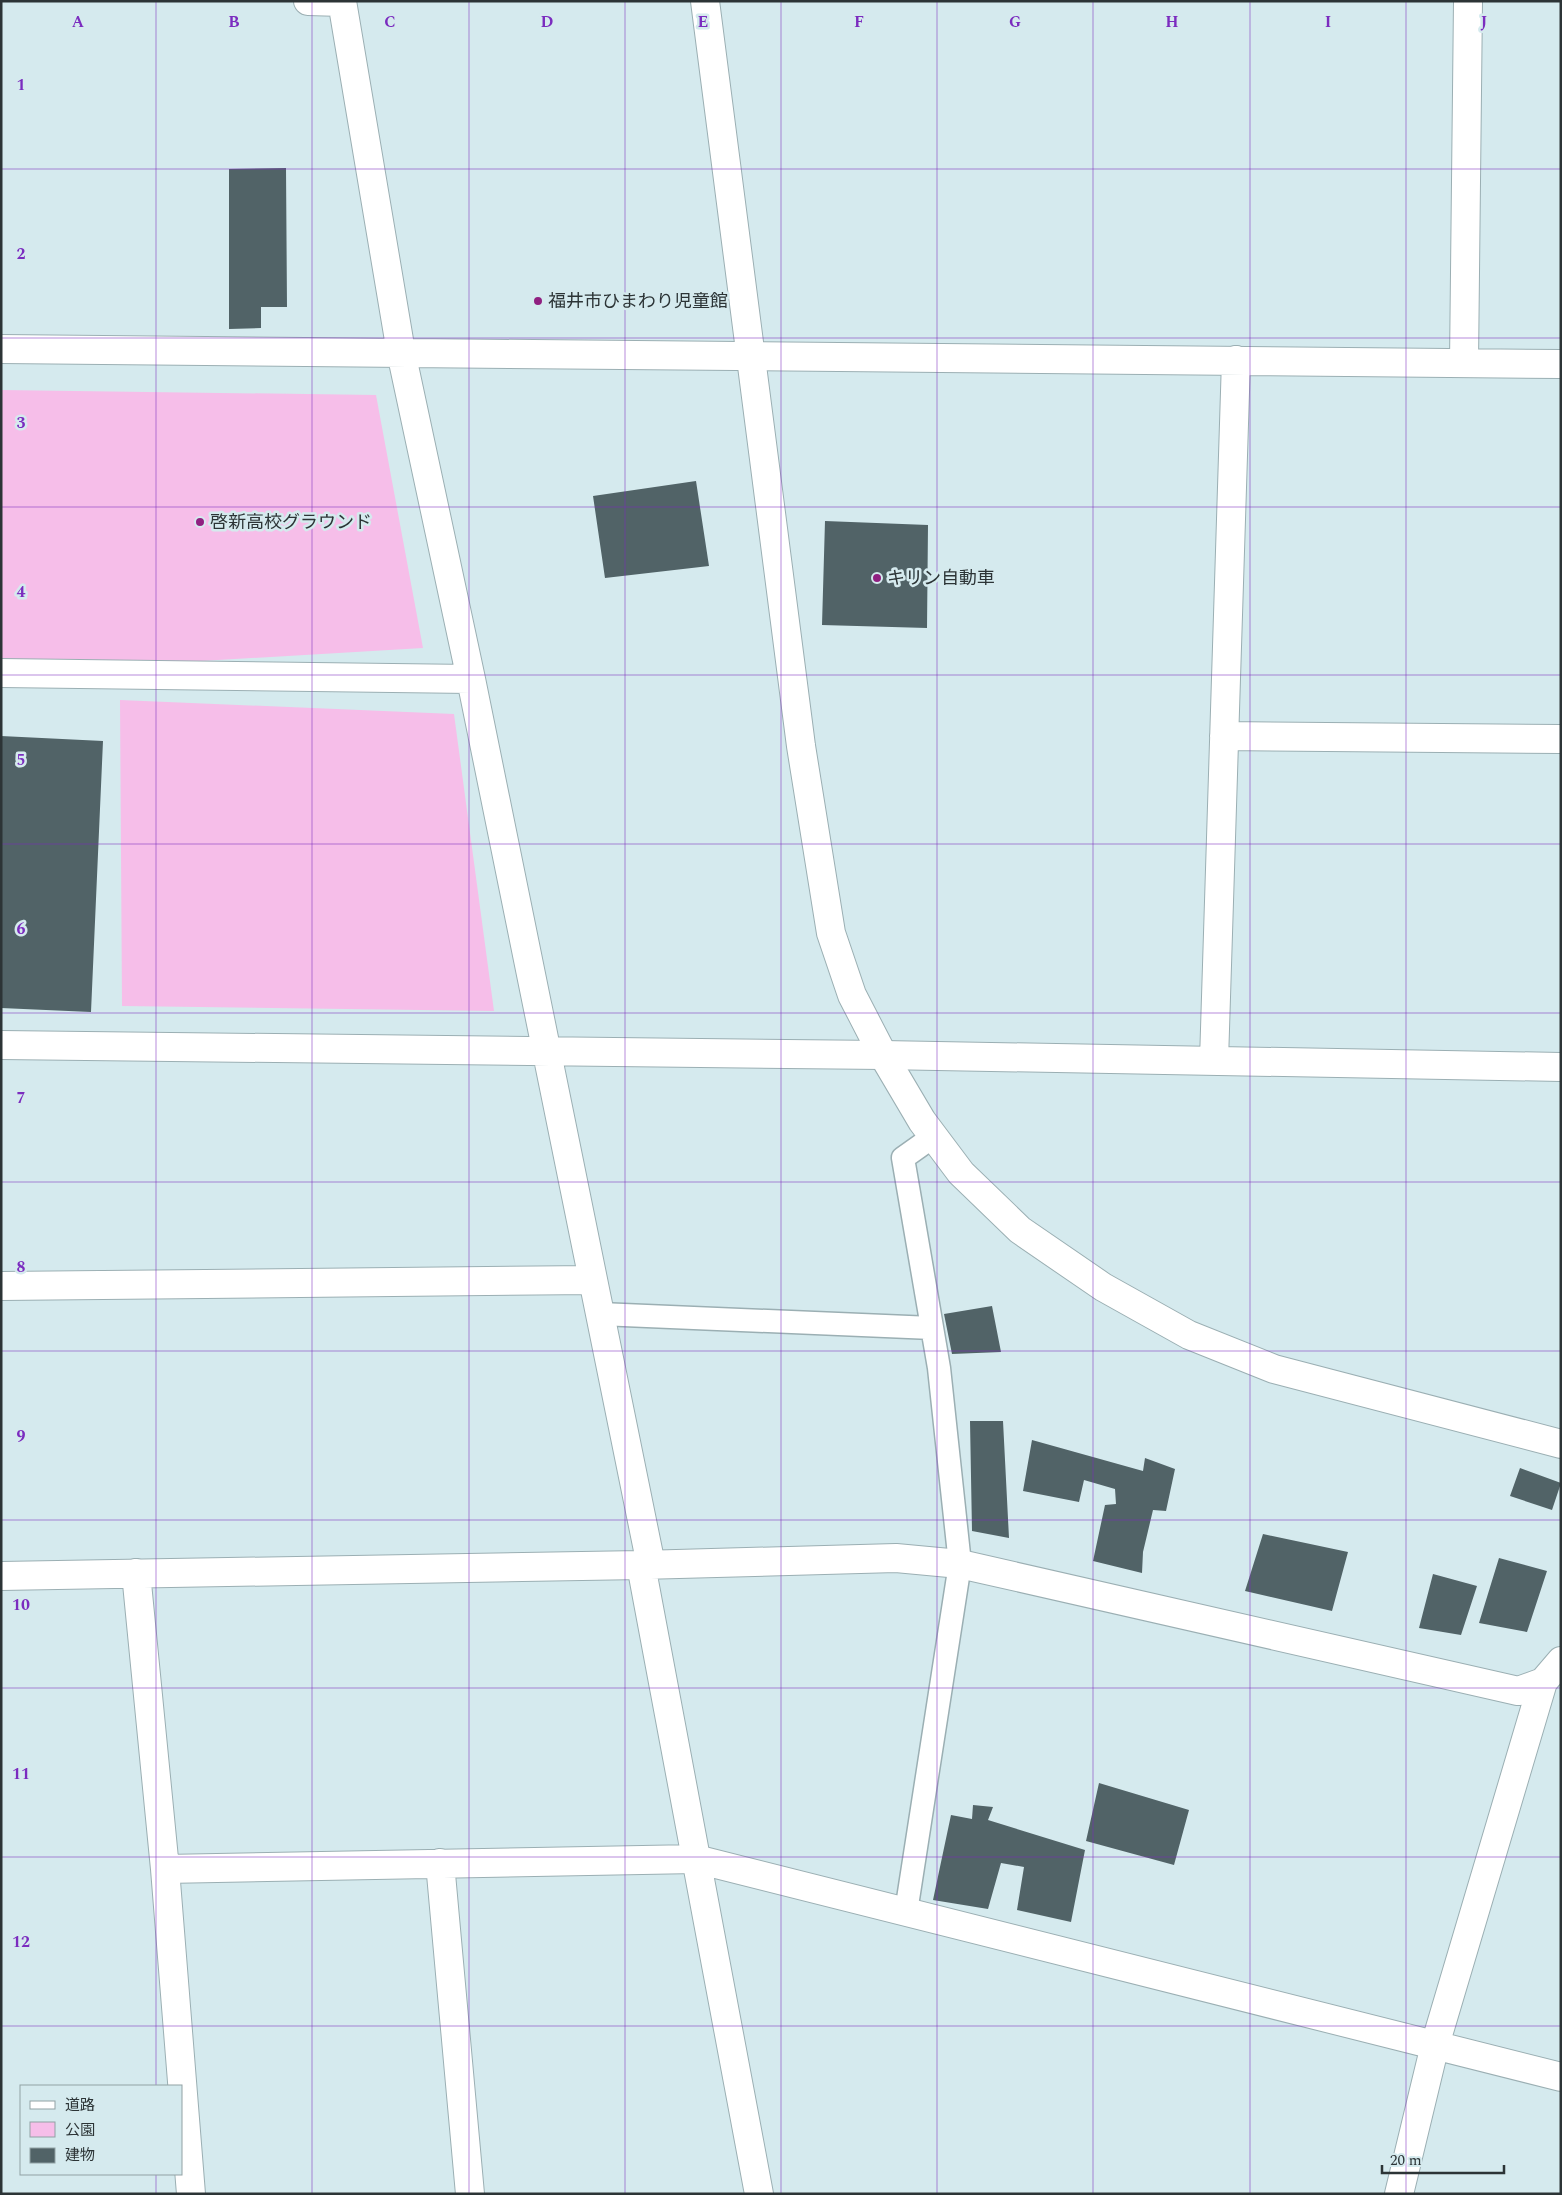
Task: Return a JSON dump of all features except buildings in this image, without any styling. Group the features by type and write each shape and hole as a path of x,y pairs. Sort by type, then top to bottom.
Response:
{"street":[{"path":"308,1 342,2 401,352 471,679 600,1314 646,1565 696,1859 759,2194"},
{"path":"705,1 801,746 831,933 852,995 882,1054 922,1121 961,1173 1020,1230 1103,1287 1189,1335 1274,1369 1561,1444"},
{"path":"1464,363 1468,1"},
{"path":"1,349 751,354 1561,364"},
{"path":"1214,1061 1236,360"},
{"path":"1,673 471,679"},
{"path":"1224,736 1561,739"},
{"path":"1,1046 882,1054 1561,1067"},
{"path":"1,1286 593,1280"},
{"path":"1,1576 646,1565 896,1558 960,1564 1518,1691 1543,1682"},
{"path":"136,1574 165,1869 191,2194"},
{"path":"1399,2194 1435,2045 1543,1682 1561,1662"},
{"path":"165,1869 696,1859 1561,2077"},
{"path":"440,1864 470,2194"}],"lane":[{"path":"906,1912 960,1564 939,1368 903,1158 934,1136"},
{"path":"600,1314 932,1328"}],"green space":[{"name":"啓新高校グラウンド","path":"1,390 376,395 423,648 98,667 1,668"},
{"path":"120,700 454,714 494,1011 122,1006"}],"place":[{"name":"福井市ひまわり児童館","path":"538,301"},
{"name":"啓新高校グラウンド","path":"200,522"},
{"name":"キリン自動車","path":"877,578"}]}
